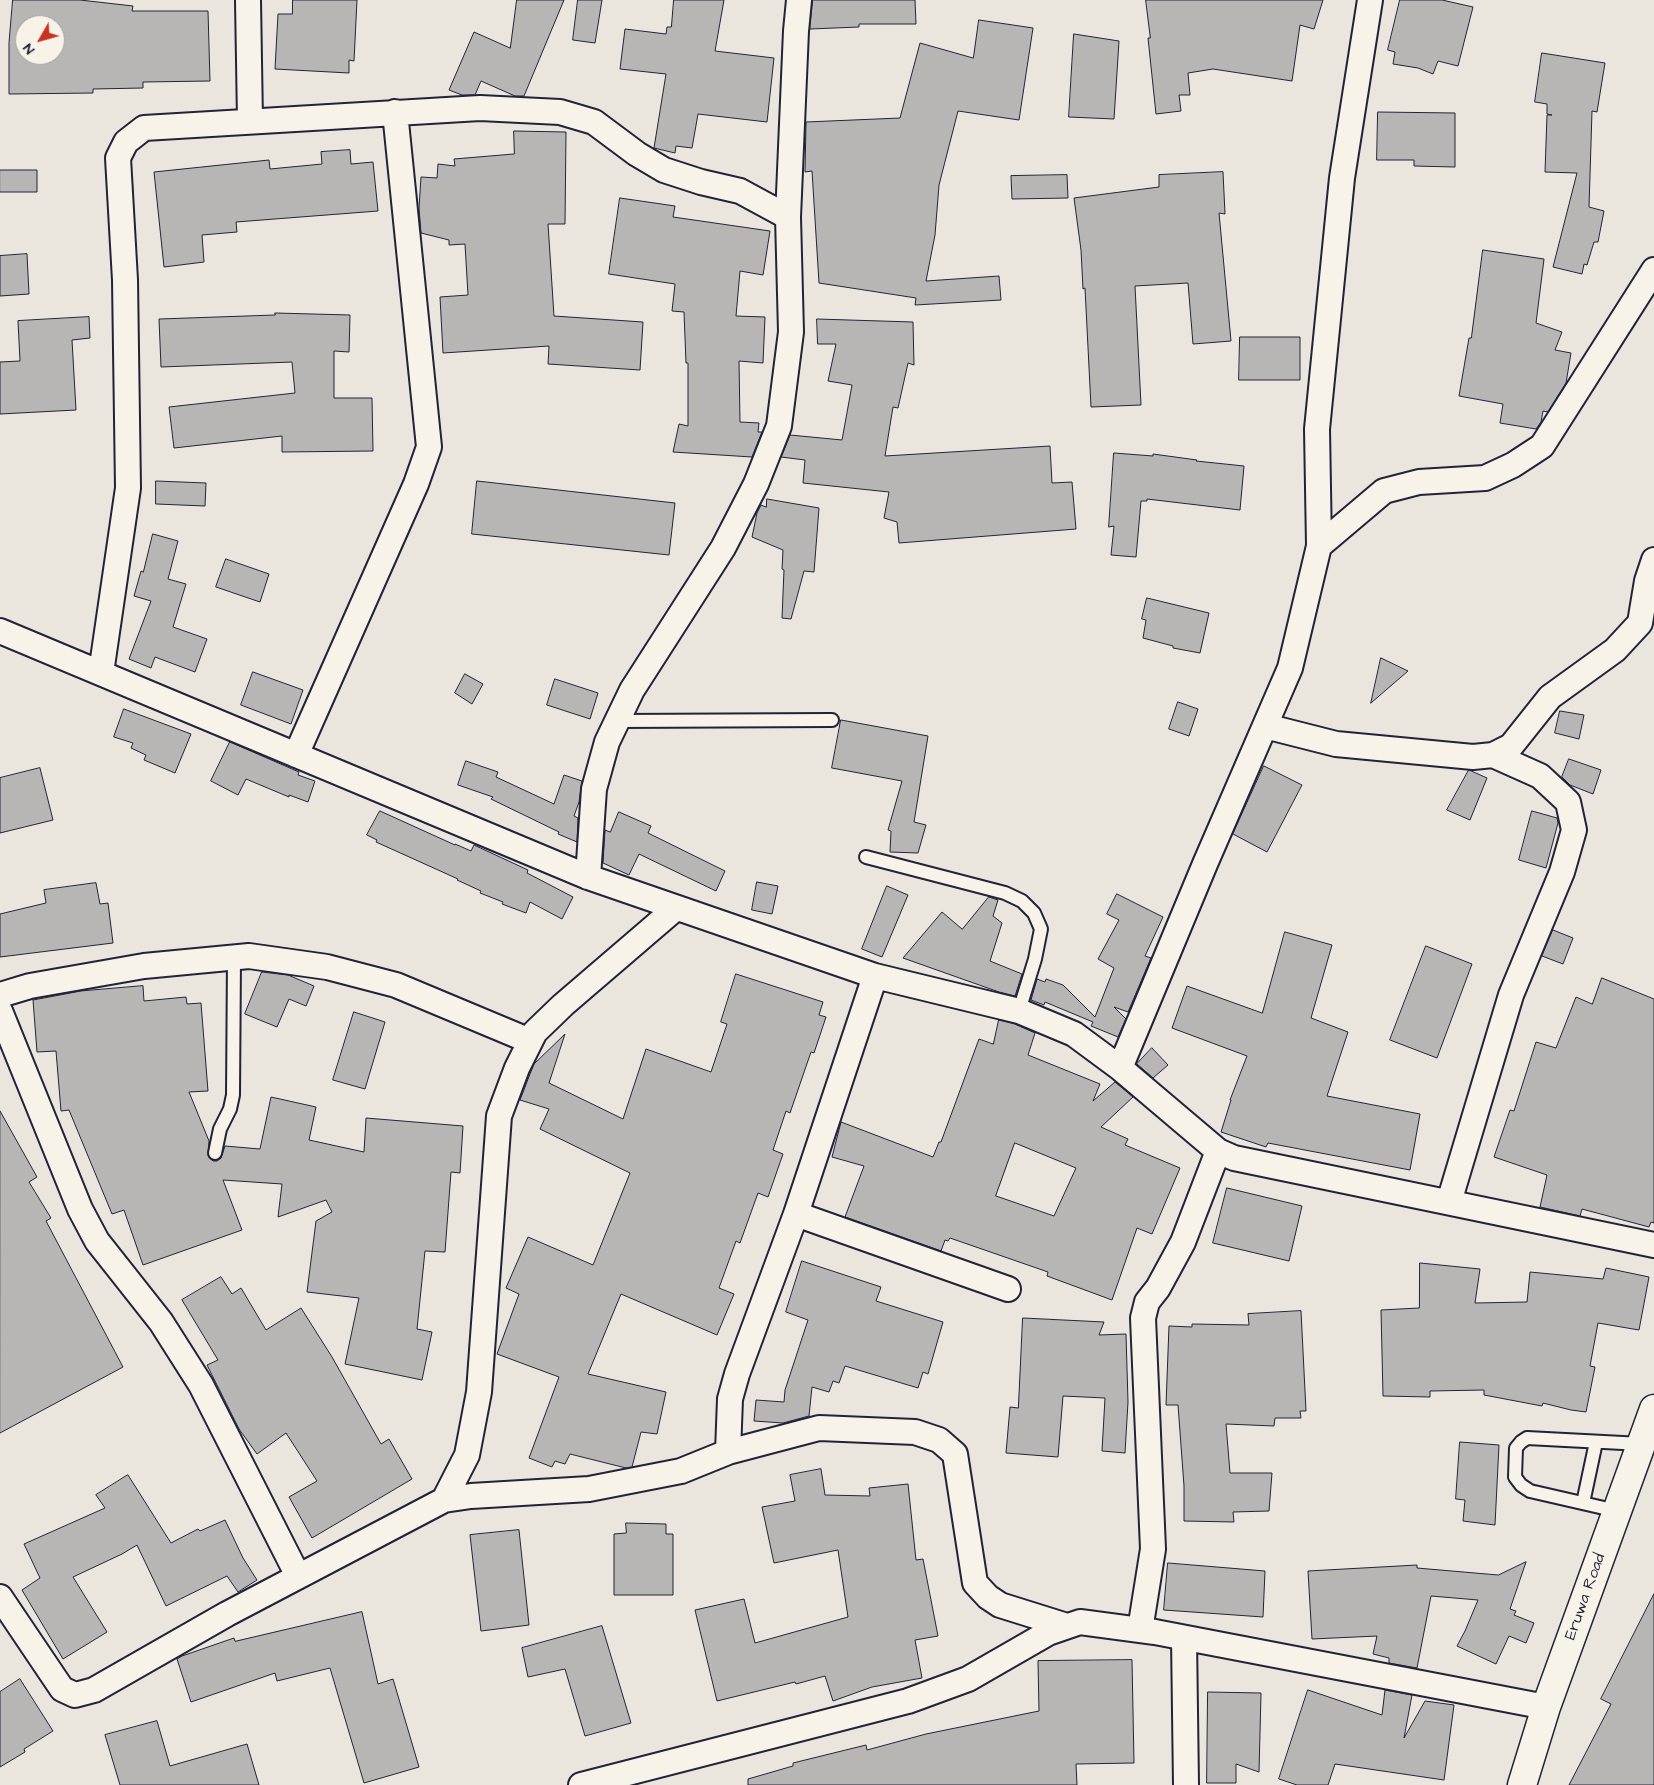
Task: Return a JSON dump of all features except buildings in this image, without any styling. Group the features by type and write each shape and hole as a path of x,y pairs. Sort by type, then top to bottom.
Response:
{"main road":[{"name":"Eruwa Road","path":"1522,1785 1546,1707 1654,1409"}],"street":[{"path":"248,0 250,121"},
{"path":"588,877 594,789 607,742 632,690 723,548 756,484 778,426 791,332 788,217 799,0"},
{"path":"1120,1068 1290,668 1319,546 1318,420 1342,178 1370,0"},
{"path":"101,673 128,488 125,280 118,158 126,142 144,128 480,108 560,112 594,122 637,154 664,170 701,182 740,190 788,217"},
{"path":"296,755 416,484 429,446 395,112"},
{"path":"1319,546 1384,491 1419,482 1485,478 1513,465 1542,446 1654,270"},
{"path":"1265,726 1336,744 1473,757 1493,755 1511,746 1550,696 1615,650 1647,624 1647,581 1654,560"},
{"path":"0,631 588,877 875,976 1019,1011 1074,1034 1120,1068 1218,1151 1234,1158 1654,1245"},
{"path":"1449,1202 1511,995 1562,872 1574,830 1568,802 1540,776 1493,755"},
{"path":"444,1500 467,1455 479,1392 499,1116 517,1068 535,1032 563,1005 676,908"},
{"path":"0,995 30,986 135,968 249,956 328,967 396,985 530,1041"},
{"path":"728,1452 730,1399 737,1374 796,1214 875,976"},
{"path":"0,1011 80,1209 97,1240 161,1322 201,1385 298,1576"},
{"path":"1140,1630 1153,1549 1143,1318 1147,1302 1158,1288 1183,1242 1218,1151"},
{"path":"796,1214 1008,1289"},
{"path":"4,1612 62,1689 75,1695 94,1690 227,1614 444,1500 471,1496 589,1489 681,1471 728,1452 820,1428 914,1432 939,1440 955,1454 975,1583 988,1597 1000,1605 1067,1626"},
{"path":"581,1785 908,1701 968,1679 1048,1633 1080,1622 1184,1638 1546,1707"},
{"path":"1184,1638 1186,1785"}],"lane":[{"path":"617,721 832,720"},
{"path":"866,857 1005,893 1022,901 1034,913 1041,929 1035,959 1019,1011"},
{"path":"215,1153 220,1129 230,1109 233,1095 234,958"},
{"path":"1617,1511 1530,1491 1521,1485 1515,1477 1516,1448 1527,1438 1642,1444"},
{"path":"1583,1503 1596,1442"}]}
